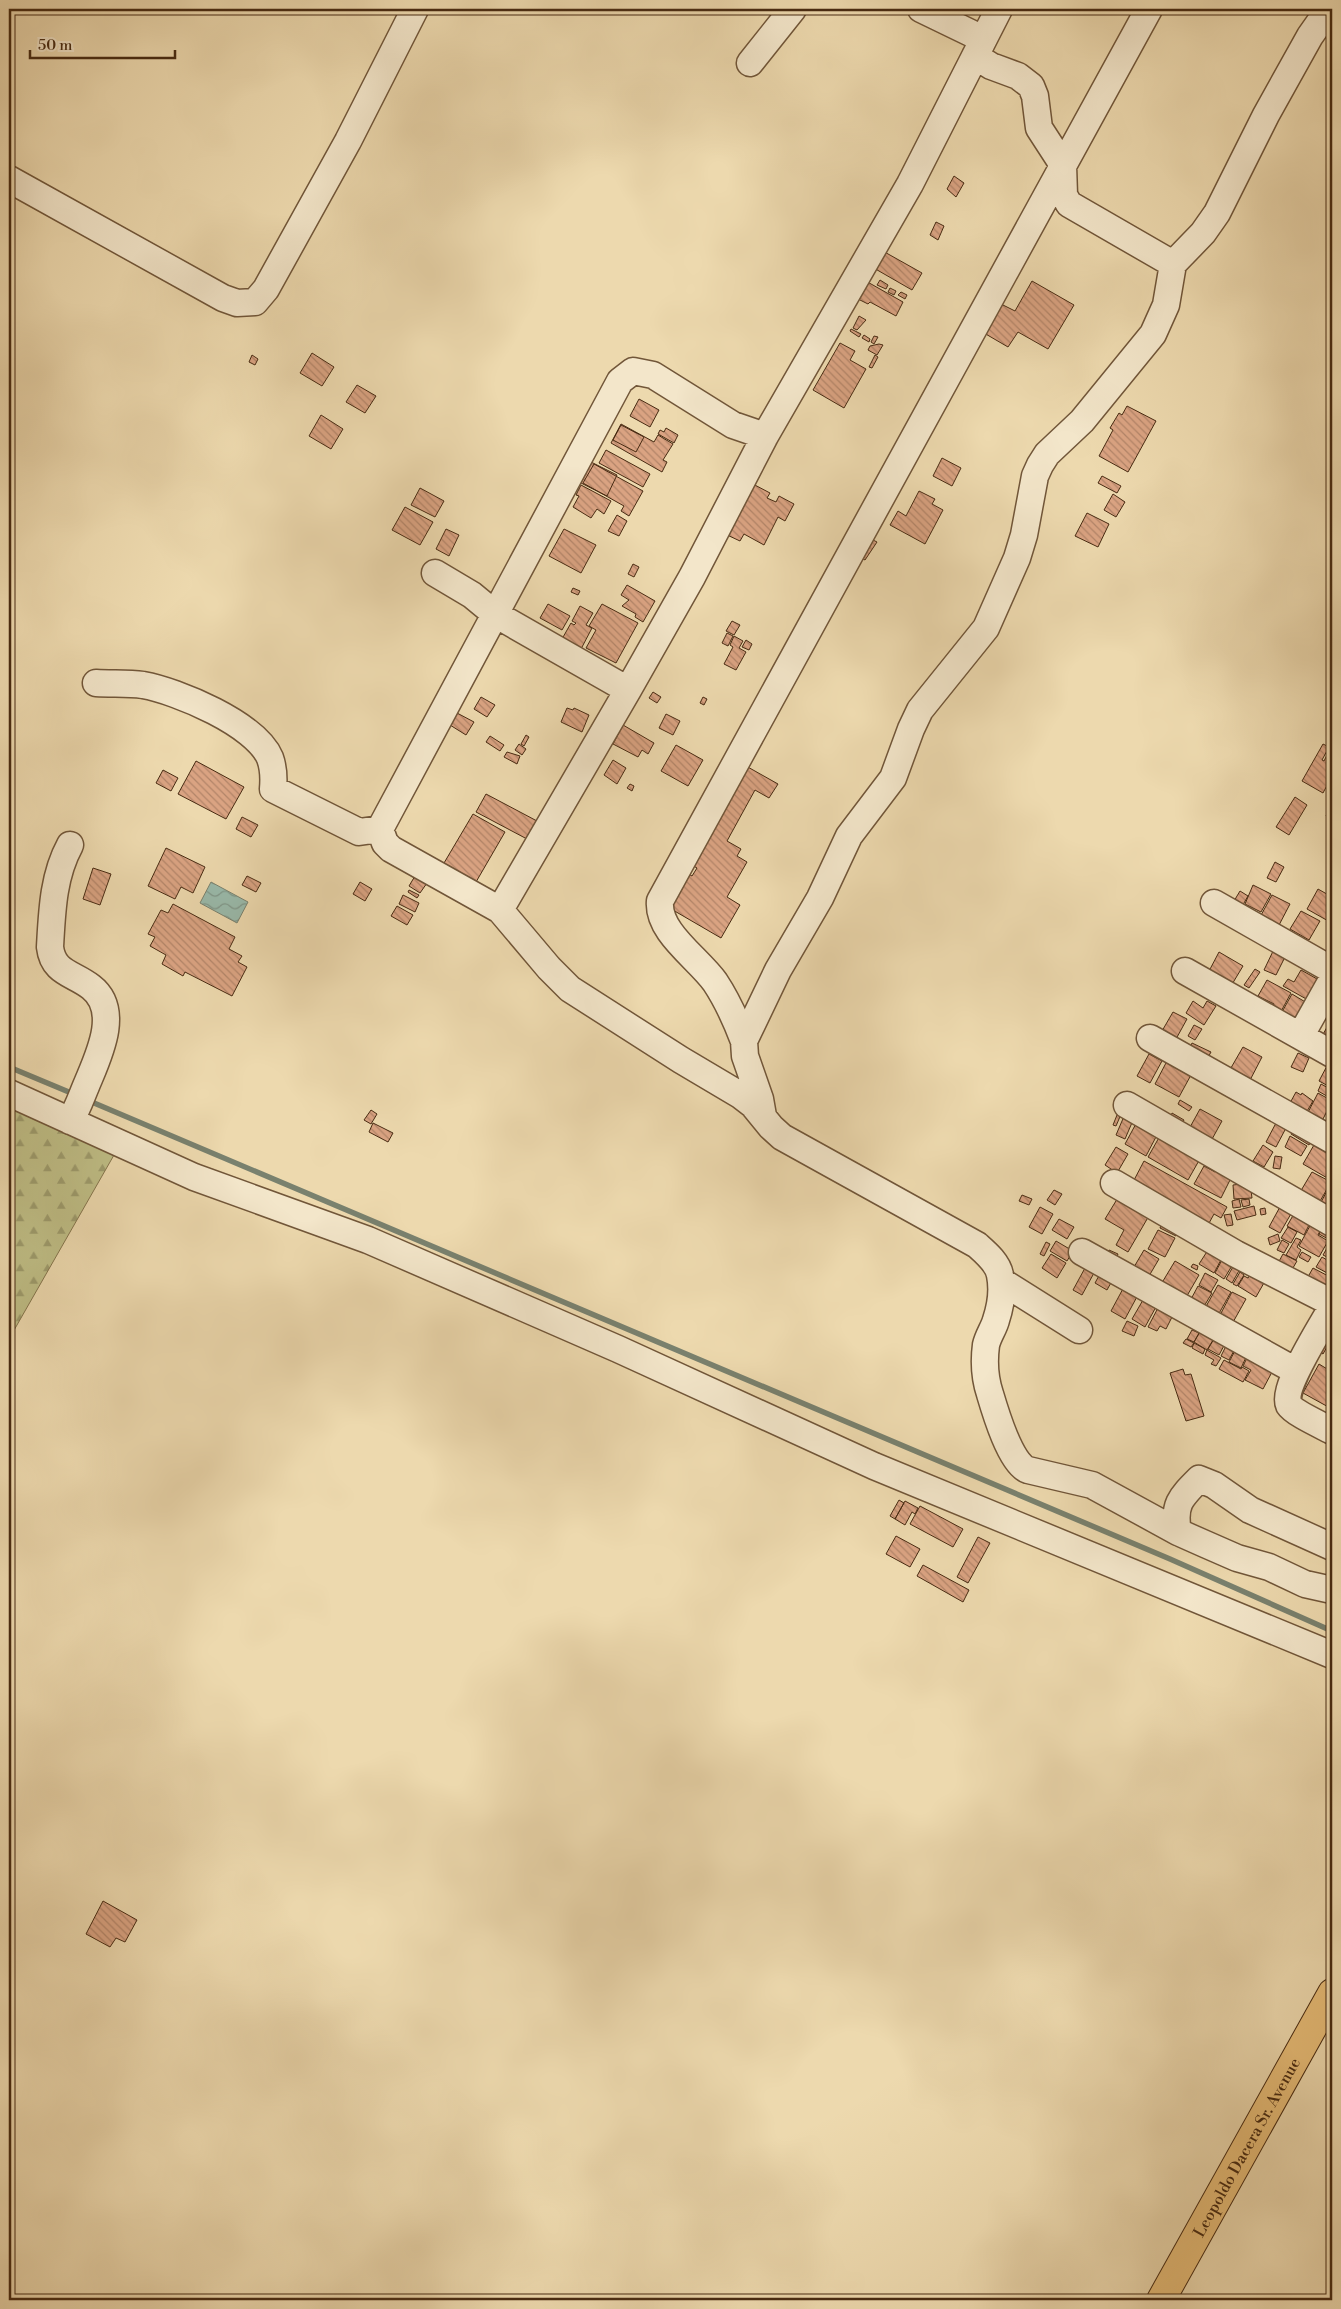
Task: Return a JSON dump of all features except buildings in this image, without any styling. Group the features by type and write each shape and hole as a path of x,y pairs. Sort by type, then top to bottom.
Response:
{"main road":[{"name":"Leopoldo Dacera Sr. Avenue","path":"1161,2300 1332,1993"}],"street":[{"path":"9,179 223,298 238,303 255,302 266,289 348,141 415,9"},
{"path":"750,64 793,9"},
{"path":"921,9 979,48 991,66 1018,76 1031,86 1035,96 1039,128 1063,165 1064,195 1069,204 1172,264"},
{"path":"500,910 692,578 765,436 910,184 999,9"},
{"path":"763,1116 760,1099 745,1056 744,1041 729,1005 714,982 665,925 659,912 660,901 1149,9"},
{"path":"744,1041 778,970 820,898 850,836 893,778 920,710 986,628 1017,558 1024,535 1035,476 1040,465 1047,454 1082,422 1153,334 1166,305 1172,264 1203,233 1217,213 1266,115 1310,36 1329,9"},
{"path":"765,436 732,425 652,375 642,371 633,371 626,374 620,381 380,829 385,843 391,849 500,910 549,968 570,989 681,1060 740,1095 753,1105 770,1126 782,1137 977,1245 991,1258 1000,1272 1002,1294 996,1320 986,1343 985,1364 989,1393 1012,1452 1020,1466 1028,1470 1092,1485 1178,1532 1237,1558 1269,1567 1306,1584 1332,1590"},
{"path":"435,573 472,595 495,614 628,690"},
{"path":"96,683 143,685 180,695 220,712 254,739 269,756 274,772 274,789 358,832 380,829"},
{"path":"70,845 59,869 50,948 54,964 92,988 103,1002 105,1019 103,1044 73,1116"},
{"path":"1214,903 1332,970"},
{"path":"1185,971 1332,1054"},
{"path":"1301,1035 1332,980"},
{"path":"1150,1038 1332,1140"},
{"path":"9,1093 73,1116 194,1177 368,1240 618,1349 874,1466 1332,1655"},
{"path":"1127,1105 1332,1224"},
{"path":"1114,1183 1236,1254 1332,1303"},
{"path":"1082,1252 1296,1371"},
{"path":"1001,1281 1079,1330"},
{"path":"1332,1307 1296,1371 1288,1397 1290,1405 1332,1431"},
{"path":"1178,1532 1175,1515 1178,1505 1186,1492 1199,1480 1214,1485 1250,1510 1332,1547"}],"green space":[{"path":"9,1104 114,1155 9,1339"}],"water":[{"path":"211,882 248,902 237,923 200,903"}],"waterway":[{"path":"9,1067 76,1095"},
{"path":"87,1100 1170,1559 1332,1631"}]}
